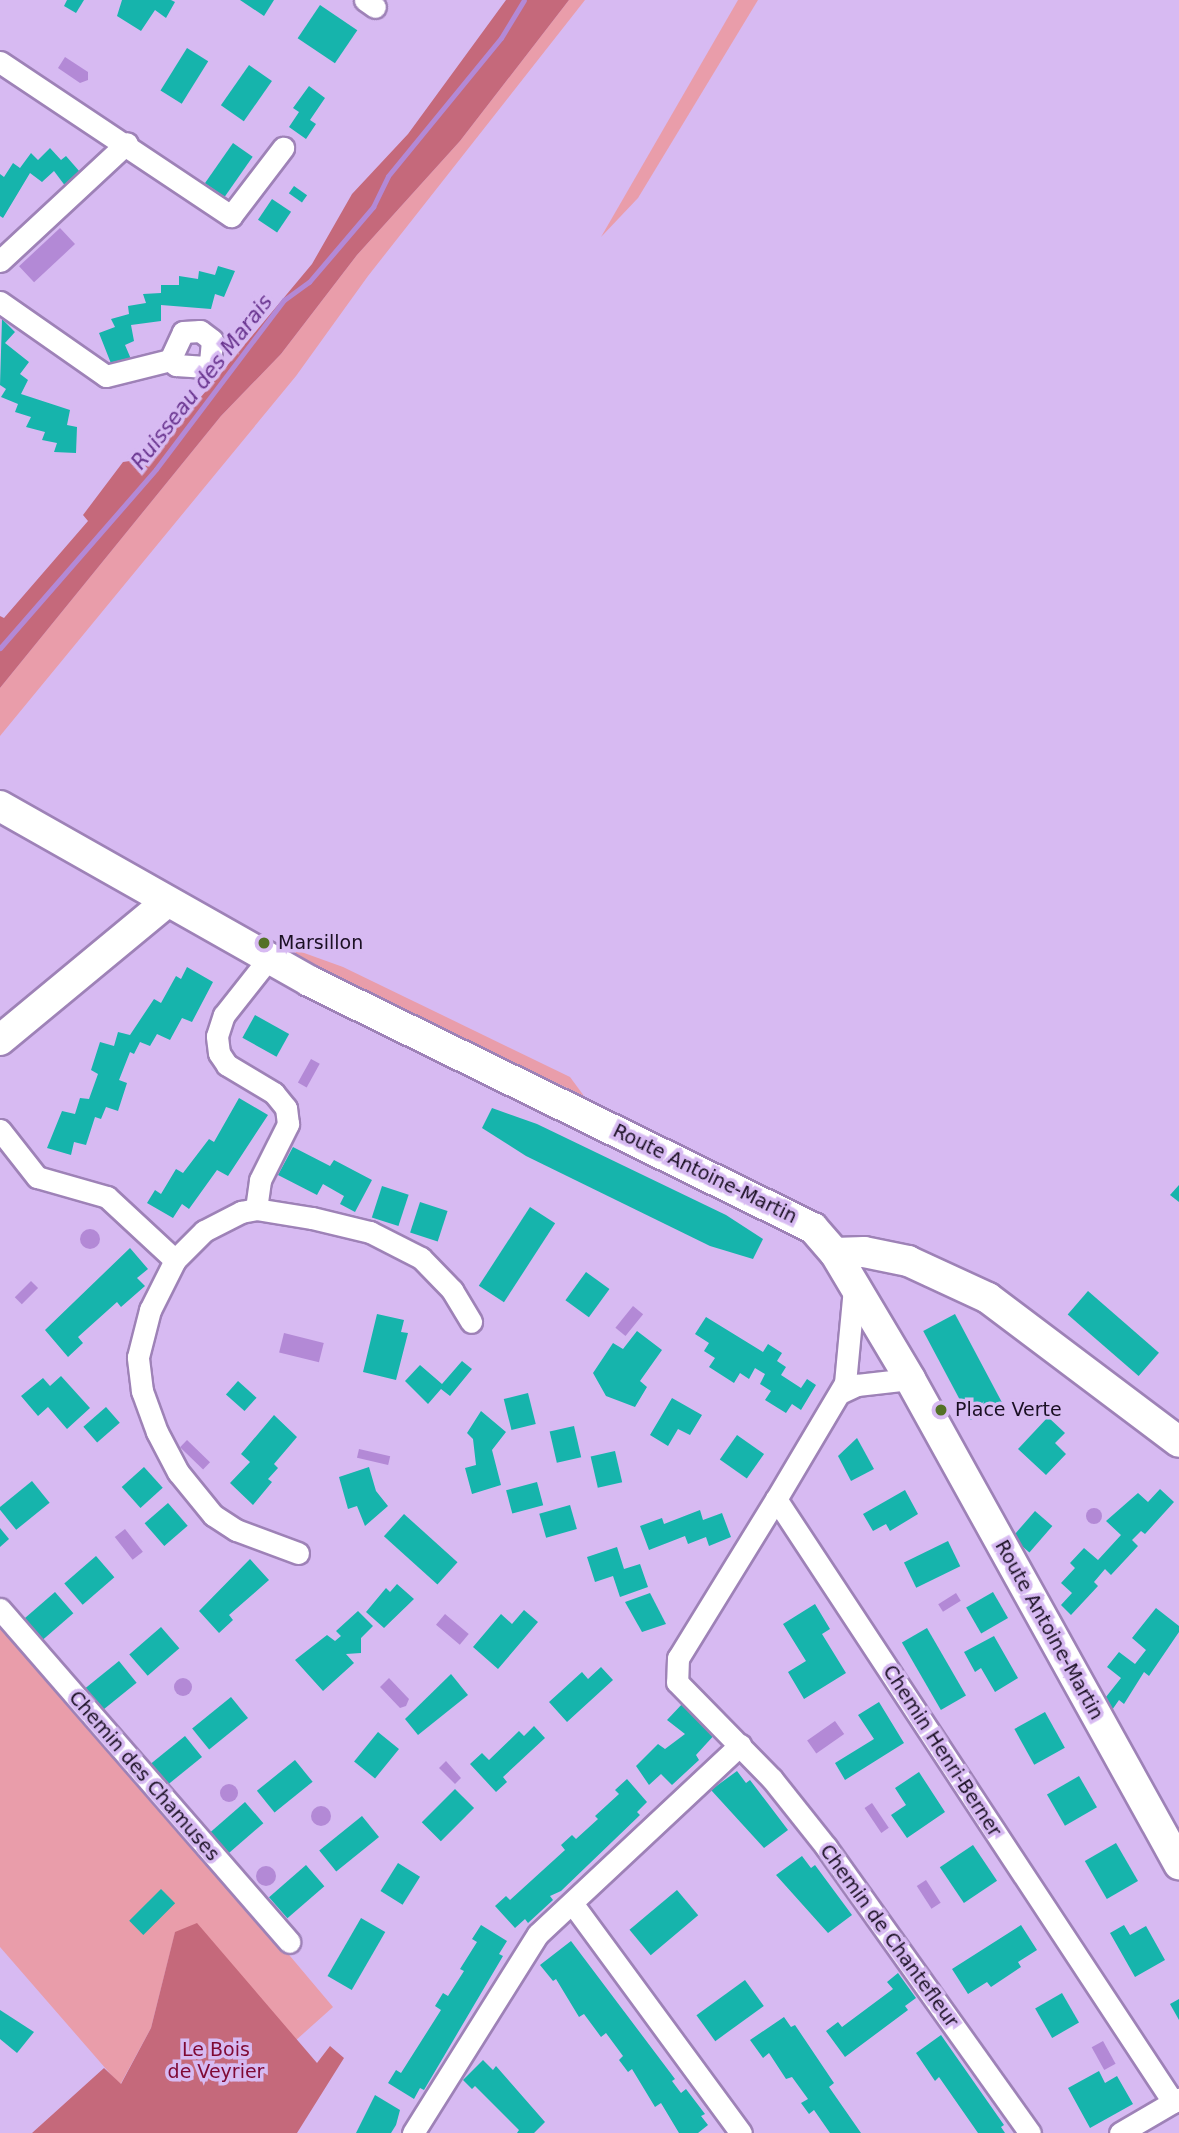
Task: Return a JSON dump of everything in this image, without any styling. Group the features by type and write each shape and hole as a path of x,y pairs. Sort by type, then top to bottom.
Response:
{"street":[{"path":"0,62 127,143 231,216 283,148"},
{"path":"0,261 127,143"},
{"path":"0,302 106,376 170,360"},
{"name":"Route Antoine-Martin","path":"0,806 269,958 813,1228 835,1253 910,1379 1179,1864"},
{"path":"0,1040 167,902"},
{"path":"256,1209 260,1180 285,1132 288,1116 274,1093 227,1065 219,1054 218,1036 224,1015 269,958"},
{"path":"0,1130 37,1177 107,1197 175,1260"},
{"path":"298,1553 236,1530 213,1515 178,1472 157,1432 142,1391 138,1357 150,1310 175,1260 222,1219 256,1209 370,1232 404,1248 436,1271 471,1322"},
{"path":"835,1253 864,1252 908,1261 988,1298 1179,1442"},
{"path":"776,1499 842,1392 854,1315 854,1285"},
{"path":"842,1392 857,1385 910,1379"},
{"name":"Chemin de Chantefleur","path":"776,1499 675,1669 683,1690 740,1745 826,1847 1030,2133"},
{"name":"Chemin Henri-Berner","path":"776,1499 1176,2100"},
{"name":"Chemin des Chamuses","path":"0,1609 289,1942"},
{"path":"413,2133 527,1948 740,1745"},
{"path":"572,1903 731,2130"},
{"path":"1120,2133 1176,2100"}],"shaded area":[{"path":"569,0 585,0 368,276 296,376 0,736 0,688 221,416 281,354 357,255 460,141"},
{"path":"738,0 758,0 638,198 601,237"},
{"path":"65,57 88,72 88,80 80,83 58,68"},
{"path":"60,228 75,244 34,282 19,266"},
{"path":"282,945 343,967 570,1077 584,1096 280,949"},
{"path":"311,1059 320,1064 307,1087 298,1083"},
{"path":"90,1229 97,1232 100,1239 97,1246 90,1249 83,1246 80,1239 83,1232"},
{"path":"31,1281 38,1288 22,1304 15,1297"},
{"path":"633,1306 643,1314 625,1336 615,1328"},
{"path":"284,1333 324,1343 319,1362 279,1352"},
{"path":"187,1440 210,1462 203,1469 180,1447"},
{"path":"359,1449 390,1456 388,1465 357,1458"},
{"path":"1091,1508 1097,1508 1102,1516 1100,1522 1091,1524 1086,1519 1086,1513"},
{"path":"125,1529 143,1552 133,1560 115,1537"},
{"path":"956,1593 961,1601 943,1612 938,1604"},
{"path":"0,1612 333,2007 295,2041 196,1924 175,1933 151,2028 120,2085 0,1947"},
{"path":"445,1614 469,1634 460,1645 436,1625"},
{"path":"183,1678 189,1681 192,1687 189,1693 183,1696 177,1693 174,1687 177,1681"},
{"path":"389,1678 409,1699 406,1706 400,1708 380,1687"},
{"path":"835,1721 844,1734 816,1754 807,1741"},
{"path":"446,1761 461,1778 455,1784 439,1768"},
{"path":"229,1784 235,1787 238,1793 235,1799 229,1802 223,1799 220,1793 223,1787"},
{"path":"872,1803 889,1828 881,1833 865,1808"},
{"path":"321,1806 328,1809 331,1816 328,1823 321,1826 314,1823 311,1816 314,1809"},
{"path":"266,1866 273,1869 276,1876 273,1883 266,1886 259,1883 256,1876 259,1869"},
{"path":"926,1880 941,1903 931,1909 917,1886"},
{"path":"1103,2041 1116,2064 1104,2070 1092,2047"}],"green space":[{"path":"506,0 569,0 460,141 357,255 281,354 221,416 0,688 0,616 4,618 88,521 83,515 123,462 150,458 312,264 352,194 408,134"},
{"name":"Le Bois de Veyrier","path":"197,1923 317,2063 330,2046 344,2058 297,2133 32,2133 104,2068 121,2084 151,2028 175,1932"}],"building":[{"path":"67,0 84,0 76,13 64,6"},
{"path":"122,0 175,2 166,18 155,10 141,31 117,16"},
{"path":"240,0 274,0 264,16"},
{"path":"320,5 357,30 335,63 298,38"},
{"path":"187,48 208,61 182,104 161,90"},
{"path":"249,65 272,81 244,121 221,105"},
{"path":"309,86 325,98 310,120 316,124 306,139 289,127 299,112 293,108"},
{"path":"233,143 253,157 225,197 205,183"},
{"path":"50,148 61,160 66,156 80,172 66,187 54,171 42,182 30,173 3,218 0,216 0,174 4,177 13,163 20,168 31,153 38,160"},
{"path":"294,186 307,195 302,203 289,193"},
{"path":"272,199 291,212 277,233 258,220"},
{"path":"218,266 235,271 224,297 215,294 211,309 161,305 161,321 131,325 134,341 125,345 131,359 112,366 99,333 115,327 111,319 129,314 128,306 146,303 143,294 161,293 161,285 179,285 179,276 198,279 199,271 215,275"},
{"path":"2,319 15,332 5,343 29,362 20,374 28,380 21,394 70,410 67,425 77,427 76,453 54,452 57,443 42,440 45,432 26,427 31,417 15,412 18,404 1,397 6,389 0,385"},
{"path":"187,967 213,982 192,1022 182,1018 170,1040 157,1034 150,1046 140,1042 134,1054 130,1052 119,1080 127,1083 118,1111 106,1107 101,1119 95,1117 86,1145 74,1142 71,1155 47,1148 62,1111 75,1114 80,1098 89,1099 98,1074 91,1070 100,1042 114,1046 118,1032 130,1035 154,999 161,1003 176,976 181,979"},
{"path":"255,1015 289,1034 277,1057 242,1038"},
{"path":"239,1098 268,1115 228,1176 217,1170 189,1209 182,1204 173,1218 147,1203 155,1190 161,1194 176,1169 183,1173 209,1139 214,1142"},
{"path":"492,1108 537,1124 726,1215 763,1239 753,1259 710,1246 526,1156 482,1128"},
{"path":"293,1147 330,1166 334,1160 372,1180 355,1212 340,1204 344,1196 323,1184 317,1195 278,1175"},
{"path":"1179,1185 1179,1202 1170,1195"},
{"path":"382,1186 409,1195 398,1226 372,1217"},
{"path":"420,1202 448,1211 438,1241 410,1232"},
{"path":"530,1207 555,1223 504,1302 479,1286"},
{"path":"130,1248 148,1269 137,1278 145,1286 121,1307 117,1302 78,1337 83,1343 68,1357 45,1330"},
{"path":"586,1272 609,1289 589,1317 565,1300"},
{"path":"1088,1291 1159,1353 1139,1376 1068,1314"},
{"path":"377,1314 404,1320 401,1332 408,1333 396,1380 363,1372"},
{"path":"955,1314 1002,1403 971,1420 923,1331"},
{"path":"706,1317 763,1352 768,1344 782,1353 777,1361 786,1367 781,1375 801,1388 807,1379 816,1385 801,1410 792,1404 786,1413 765,1400 771,1391 760,1384 765,1374 755,1368 749,1379 740,1373 734,1383 709,1367 715,1358 704,1351 709,1343 695,1334"},
{"path":"637,1331 662,1350 640,1381 647,1387 635,1407 606,1396 593,1373 613,1343 623,1349"},
{"path":"462,1361 472,1369 450,1396 441,1389 428,1404 405,1381 420,1365 442,1384"},
{"path":"61,1376 90,1408 67,1429 48,1407 38,1416 21,1396 43,1378 50,1386"},
{"path":"238,1381 257,1398 245,1411 226,1394"},
{"path":"528,1393 536,1424 511,1430 504,1399"},
{"path":"672,1398 702,1415 690,1435 678,1429 668,1446 650,1435"},
{"path":"106,1407 120,1423 97,1443 83,1427"},
{"path":"481,1411 506,1432 492,1450 501,1485 472,1494 465,1468 476,1465 473,1439 467,1433"},
{"path":"274,1415 297,1437 274,1464 278,1468 268,1479 272,1482 253,1505 230,1483 250,1462 241,1454"},
{"path":"1048,1417 1065,1433 1055,1443 1066,1454 1046,1475 1018,1449"},
{"path":"574,1426 581,1457 557,1463 550,1432"},
{"path":"737,1435 764,1454 747,1479 720,1460"},
{"path":"857,1438 874,1469 851,1481 838,1456"},
{"path":"615,1451 622,1482 598,1488 591,1457"},
{"path":"144,1467 163,1488 140,1508 122,1487"},
{"path":"369,1467 376,1491 388,1506 365,1526 357,1506 348,1509 339,1477"},
{"path":"32,1481 50,1503 16,1530 0,1507"},
{"path":"537,1482 543,1505 512,1513 506,1490"},
{"path":"1160,1489 1174,1502 1145,1534 1141,1531 1132,1540 1138,1546 1111,1575 1105,1569 1094,1582 1098,1586 1071,1615 1061,1605 1072,1593 1061,1583 1075,1568 1070,1563 1084,1548 1098,1560 1121,1535 1106,1521 1138,1493 1148,1502"},
{"path":"905,1490 918,1514 890,1531 886,1524 873,1531 863,1514"},
{"path":"168,1503 188,1526 164,1546 145,1523"},
{"path":"570,1505 577,1529 546,1538 539,1514"},
{"path":"700,1510 703,1520 722,1513 731,1537 709,1546 706,1537 688,1544 685,1536 649,1550 640,1526 662,1518 664,1524"},
{"path":"1035,1511 1052,1526 1029,1553 1012,1537"},
{"path":"404,1514 458,1562 437,1584 384,1536"},
{"path":"0,1528 9,1539 0,1547"},
{"path":"948,1541 960,1566 916,1588 904,1562"},
{"path":"617,1547 624,1569 640,1564 648,1587 620,1597 613,1576 595,1582 587,1557"},
{"path":"96,1556 114,1577 83,1605 64,1584"},
{"path":"250,1559 269,1580 229,1615 233,1620 219,1633 199,1611"},
{"path":"397,1584 414,1599 384,1628 366,1612 386,1588 390,1592"},
{"path":"55,1592 73,1613 42,1641 23,1620"},
{"path":"993,1592 1008,1618 981,1633 966,1608"},
{"path":"650,1593 666,1624 642,1632 625,1602"},
{"path":"815,1604 830,1629 822,1634 846,1673 804,1699 788,1672 806,1661 783,1624"},
{"path":"1156,1608 1179,1626 1179,1632 1149,1676 1144,1672 1124,1704 1119,1700 1112,1710 1102,1702 1121,1678 1107,1667 1119,1652 1135,1664 1146,1650 1132,1638"},
{"path":"524,1610 538,1622 498,1669 473,1647 501,1614 512,1624"},
{"path":"358,1611 373,1626 361,1638 361,1653 346,1654 354,1663 323,1691 295,1660 327,1635 335,1641 341,1636 336,1631"},
{"path":"161,1627 179,1648 148,1676 129,1655"},
{"path":"927,1628 966,1696 941,1710 902,1642"},
{"path":"994,1636 1018,1678 995,1692 981,1668 975,1672 964,1652"},
{"path":"119,1661 137,1683 103,1710 86,1688"},
{"path":"601,1667 613,1680 567,1722 549,1702 582,1672 588,1679"},
{"path":"451,1674 468,1695 418,1735 405,1719"},
{"path":"231,1697 248,1718 209,1749 192,1728"},
{"path":"684,1702 717,1732 696,1755 699,1760 672,1785 661,1774 649,1785 636,1766 658,1744 665,1749 685,1734 667,1720"},
{"path":"879,1702 904,1743 845,1780 835,1763 874,1739 858,1715"},
{"path":"1045,1712 1065,1748 1034,1765 1014,1729"},
{"path":"534,1726 545,1738 503,1777 507,1782 496,1792 470,1764 482,1753 489,1760 519,1731 524,1736"},
{"path":"378,1732 399,1749 375,1779 354,1762"},
{"path":"185,1736 202,1757 163,1788 146,1767"},
{"path":"295,1760 313,1782 275,1813 257,1791"},
{"path":"737,1771 746,1783 750,1780 788,1830 764,1848 711,1790"},
{"path":"919,1772 945,1812 907,1838 891,1815 906,1805 895,1788"},
{"path":"1079,1776 1097,1807 1065,1826 1047,1794"},
{"path":"627,1779 647,1802 637,1812 640,1815 561,1891 550,1896 553,1900 528,1923 525,1919 515,1928 495,1906 506,1896 510,1900 565,1850 561,1845 572,1835 576,1839 598,1819 595,1816 619,1794 615,1790"},
{"path":"455,1789 474,1808 441,1841 422,1822"},
{"path":"245,1802 263,1823 226,1855 208,1834"},
{"path":"362,1816 379,1837 336,1872 319,1851"},
{"path":"1116,1843 1138,1881 1107,1899 1085,1861"},
{"path":"973,1845 997,1881 964,1903 940,1867"},
{"path":"802,1856 811,1868 815,1865 852,1915 828,1933 776,1875"},
{"path":"398,1863 420,1877 403,1905 381,1891"},
{"path":"306,1865 324,1886 287,1918 269,1897"},
{"path":"161,1889 175,1903 143,1935 129,1921"},
{"path":"677,1890 698,1915 651,1955 630,1930"},
{"path":"361,1918 385,1932 352,1990 328,1976"},
{"path":"481,1925 507,1941 499,1954 503,1956 424,2090 420,2088 414,2099 388,2083 396,2070 401,2073 441,2010 435,2006 443,1993 448,1996 464,1971 460,1969 477,1942 472,1939"},
{"path":"1021,1925 1037,1950 1018,1962 1021,1967 991,1987 987,1982 968,1994 952,1969"},
{"path":"1124,1925 1130,1935 1146,1926 1165,1960 1135,1977 1110,1933"},
{"path":"571,1941 675,2079 672,2081 681,2093 686,2089 705,2114 701,2116 708,2125 698,2133 679,2133 661,2103 655,2107 632,2069 628,2072 619,2060 623,2056 606,2033 601,2037 584,2014 579,2017 556,1979 553,1981 540,1965"},
{"path":"898,1973 916,1998 905,2006 908,2010 845,2057 826,2031 838,2022 842,2027 893,1989 887,1982"},
{"path":"745,1980 764,2006 715,2041 696,2015"},
{"path":"1062,1993 1079,2022 1052,2038 1035,2008"},
{"path":"1179,1999 1179,2020 1170,2004"},
{"path":"0,2010 34,2032 17,2053 0,2039"},
{"path":"784,2017 791,2027 795,2025 834,2083 829,2087 861,2133 830,2133 814,2110 809,2114 801,2103 808,2099 792,2077 786,2079 769,2053 763,2058 750,2040"},
{"path":"941,2035 1004,2125 1001,2127 1005,2133 978,2133 939,2077 935,2081 916,2053"},
{"path":"483,2060 493,2070 496,2066 545,2122 534,2133 517,2133 519,2130 475,2086 472,2089 463,2080"},
{"path":"1099,2071 1105,2083 1117,2076 1133,2104 1090,2128 1068,2088"},
{"path":"375,2095 400,2110 396,2125 391,2133 356,2133"}],"waterway":[{"name":"Ruisseau des Marais","path":"0,648 156,469 284,300 309,282 373,207 388,176 501,38 524,0"}],"place":[{"name":"Marsillon","path":"264,943"},
{"name":"Place Verte","path":"941,1410"}]}
